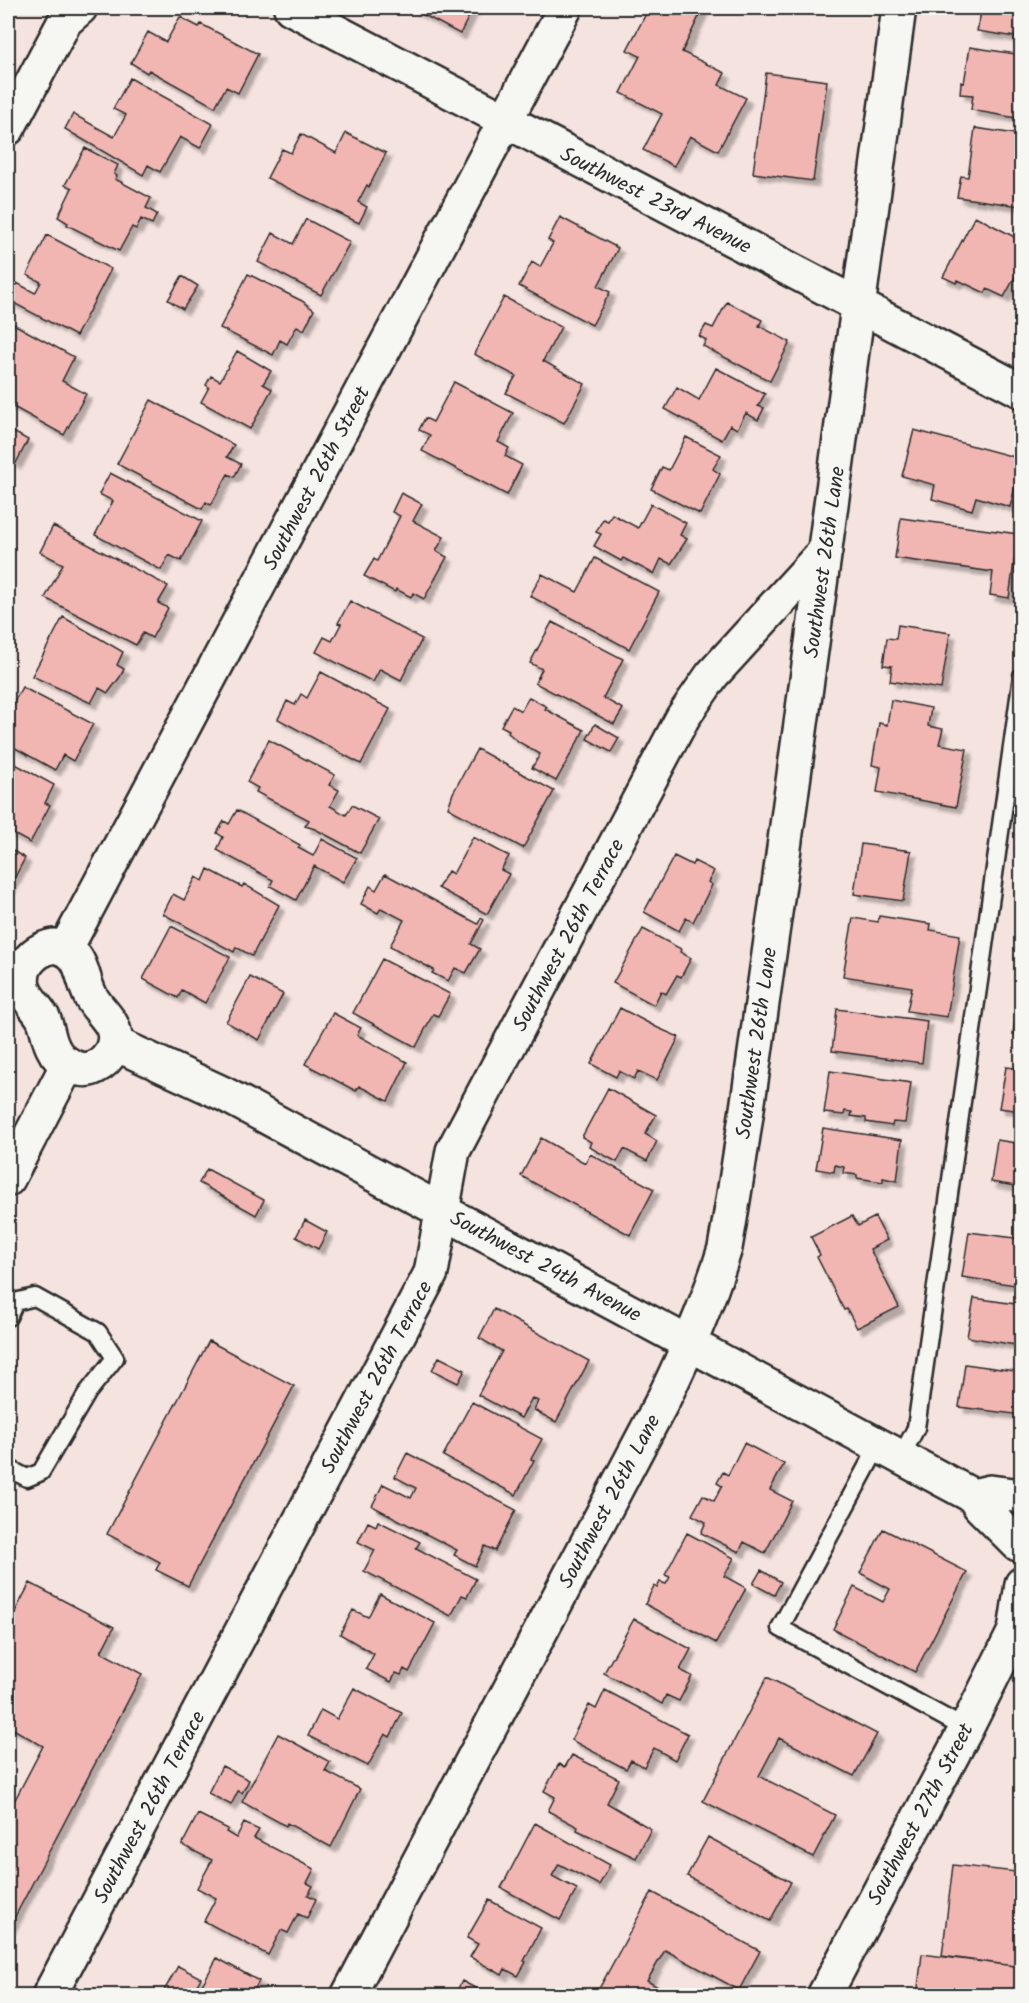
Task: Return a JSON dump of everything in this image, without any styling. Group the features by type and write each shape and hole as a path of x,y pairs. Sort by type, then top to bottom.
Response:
{"street":[{"name":"Southwest 23rd Avenue","path":"291,8 1022,391"},
{"name":"Southwest 26th Street","path":"66,948 565,8"},
{"name":"Southwest 26th Lane","path":"348,1995 664,1398 715,1282 725,1248 825,551 899,8"},
{"path":"8,128 69,12"},
{"name":"Southwest 26th Terrace","path":"49,1995 431,1273 453,1151 683,717 712,675 825,551"},
{"path":"54,946 66,948 75,954 90,995 114,1028 114,1043 110,1056 102,1064 90,1070 68,1064 53,1049 46,1024 15,975 42,948 54,946"},
{"name":"Southwest 24th Avenue","path":"114,1043 214,1089 973,1496 980,1506 1020,1541"},
{"path":"8,1179 68,1064"},
{"path":"973,1496 990,1492 1022,1496"},
{"name":"Southwest 27th Street","path":"824,1995 1018,1628 1022,1584"}],"lane":[{"path":"966,1729 780,1628 890,1451 916,1428 1022,676"},
{"path":"8,1468 27,1478 41,1472 88,1392 115,1358 98,1332 34,1297 11,1310"}],"building":[{"path":"411,8 473,8 460,34"},
{"path":"649,8 698,8 702,10 682,52 725,73 719,85 746,98 718,151 690,136 674,166 643,150 662,114 621,93 640,56 627,50"},
{"path":"982,8 1022,8 1022,38 977,31"},
{"path":"180,17 199,27 201,24 258,54 238,93 226,87 215,107 149,70 147,73 131,63 148,32 166,42"},
{"path":"970,47 1022,55 1022,119 971,110 973,95 960,94"},
{"path":"766,73 827,81 813,181 753,173"},
{"path":"130,78 213,124 200,148 180,137 160,172 148,165 143,175 65,129 73,114 114,137 126,115 113,109"},
{"path":"975,128 1022,135 1020,206 957,197 961,176 968,177"},
{"path":"346,133 386,153 369,187 367,185 358,202 367,207 359,223 267,178 282,149 291,153 301,134 336,153"},
{"path":"85,148 118,165 114,174 117,176 115,179 151,198 146,208 157,214 152,224 141,219 136,229 132,227 119,251 67,225 68,223 58,217 72,188 65,185"},
{"path":"975,216 1022,241 1022,264 1004,297 987,289 985,293 958,280 956,283 943,277"},
{"path":"560,217 618,248 598,286 610,292 592,325 519,286 532,262 540,267 553,243 548,240"},
{"path":"306,219 350,242 321,295 258,262 273,233 293,244"},
{"path":"47,235 111,269 76,336 8,300 17,283 35,293 41,282 27,275"},
{"path":"248,274 302,301 314,310 304,330 297,326 287,344 280,340 273,355 220,328"},
{"path":"182,276 198,286 183,309 168,300"},
{"path":"504,297 561,327 543,361 585,384 564,423 506,393 516,376 474,354"},
{"path":"727,302 762,320 759,326 790,342 770,381 703,346 706,340 699,336 706,325 713,328"},
{"path":"8,321 74,357 62,381 86,394 64,435 8,404"},
{"path":"237,351 271,371 263,384 272,389 250,429 201,402 209,387 206,385 211,376 220,381"},
{"path":"716,368 765,394 758,406 764,408 758,420 746,413 737,429 730,425 722,440 665,409 677,387 699,400"},
{"path":"454,382 513,413 498,442 509,448 505,456 522,465 507,495 422,451 430,435 419,430 425,418 433,422"},
{"path":"151,400 234,445 227,457 241,464 234,477 228,474 211,505 206,502 202,509 117,464"},
{"path":"8,429 28,440 16,463 8,459"},
{"path":"914,430 1022,459 1010,507 976,497 972,510 932,499 935,485 902,476"},
{"path":"686,437 721,455 713,469 720,474 700,514 651,489 662,467 669,470"},
{"path":"110,473 202,521 181,561 169,555 161,570 95,535 113,501 99,494"},
{"path":"401,493 422,504 413,521 444,537 436,551 447,557 424,599 413,593 411,597 396,589 395,592 364,576 374,559 377,561 400,516 392,512"},
{"path":"651,504 686,523 680,535 687,539 671,564 661,559 654,574 623,558 621,561 594,546 601,534 596,532 603,519 608,521 612,514 638,528"},
{"path":"901,518 1018,534 1009,598 990,595 993,572 895,558"},
{"path":"53,526 168,586 158,603 168,608 152,638 143,633 136,645 45,598 63,564 40,552"},
{"path":"595,558 659,592 629,649 530,596 542,574 577,592"},
{"path":"350,601 422,639 401,680 380,669 373,682 316,652 324,637 332,641 341,624 338,623"},
{"path":"63,617 123,652 117,665 124,669 120,677 108,693 99,688 91,703 32,676"},
{"path":"552,622 623,659 603,698 623,709 614,724 535,683 542,669 530,663"},
{"path":"898,625 950,633 941,689 890,681 892,666 883,665 887,638 896,639"},
{"path":"321,672 390,709 361,764 278,719 287,701 295,705 301,694 307,698"},
{"path":"22,687 93,724 73,761 63,755 55,770 8,744 8,714"},
{"path":"529,697 547,707 545,709 584,730 556,781 532,768 540,754 519,742 508,733 509,730 501,726 512,706 521,711"},
{"path":"891,700 931,708 928,726 943,729 939,744 967,749 956,807 877,792 881,767 872,765 879,723 887,725"},
{"path":"595,724 619,738 611,752 587,739"},
{"path":"269,740 335,775 329,785 339,790 330,806 346,815 352,805 379,819 360,853 305,826 309,820 256,792 258,788 247,782"},
{"path":"477,749 554,791 523,848 448,808 453,793"},
{"path":"8,760 54,785 45,803 50,805 30,843 8,831"},
{"path":"237,810 300,845 298,848 313,856 322,839 357,858 343,882 314,866 296,900 270,886 273,880 217,850 223,837 217,833 224,821 229,824"},
{"path":"473,837 509,856 501,870 509,874 487,914 438,888 448,871 453,874"},
{"path":"861,844 911,851 903,901 854,894"},
{"path":"8,848 25,858 8,890"},
{"path":"674,856 692,865 694,861 714,871 708,882 712,885 693,922 686,918 679,931 644,912"},
{"path":"208,869 242,887 244,884 279,905 252,956 236,947 234,952 163,914 173,894 184,900 196,877 203,881"},
{"path":"385,874 478,924 481,918 484,920 471,944 480,949 466,973 455,968 448,981 432,973 434,970 390,946 404,920 381,908 378,913 361,904 370,886 376,890"},
{"path":"879,916 931,924 930,930 960,935 947,1017 907,1011 912,987 843,976 853,918 878,922"},
{"path":"171,926 230,957 205,1003 182,990 178,998 143,979"},
{"path":"643,929 681,949 680,952 691,958 681,977 677,975 666,994 661,991 654,1005 613,983"},
{"path":"382,959 450,994 438,1016 433,1014 416,1047 353,1013"},
{"path":"250,977 283,994 259,1040 226,1022"},
{"path":"1019,990 1022,990 1022,1035 1013,1034"},
{"path":"620,1008 679,1037 657,1080 638,1071 634,1079 619,1071 616,1077 591,1064"},
{"path":"837,1009 927,1021 922,1063 832,1051"},
{"path":"333,1013 361,1028 357,1035 407,1062 388,1101 359,1086 356,1091 305,1064"},
{"path":"1006,1067 1022,1069 1022,1111 999,1108"},
{"path":"830,1071 911,1083 905,1123 893,1122 892,1126 866,1122 866,1118 851,1116 852,1112 845,1111 844,1115 824,1113"},
{"path":"608,1088 656,1115 645,1134 657,1141 647,1161 624,1149 617,1162 589,1147 591,1142 582,1137"},
{"path":"823,1128 902,1140 897,1181 883,1178 883,1182 857,1178 857,1175 843,1173 844,1167 835,1165 834,1172 816,1169"},
{"path":"541,1138 585,1163 590,1154 654,1189 630,1235 521,1176"},
{"path":"997,1140 1022,1144 1022,1187 991,1182"},
{"path":"207,1169 264,1200 256,1215 199,1183"},
{"path":"852,1216 858,1226 875,1217 887,1240 870,1249 899,1307 857,1328 847,1309 844,1310 817,1257 820,1255 811,1237"},
{"path":"305,1220 327,1232 318,1249 296,1237"},
{"path":"969,1232 1022,1239 1022,1286 962,1277"},
{"path":"974,1298 1022,1305 1022,1346 967,1337"},
{"path":"494,1309 589,1361 556,1422 534,1410 538,1401 532,1398 521,1418 478,1395 502,1351 479,1338"},
{"path":"209,1341 294,1386 188,1586 156,1570 160,1562 107,1534"},
{"path":"439,1357 465,1370 458,1383 432,1370"},
{"path":"965,1364 1022,1372 1022,1415 959,1407"},
{"path":"472,1402 542,1439 516,1495 443,1456"},
{"path":"744,1443 784,1464 770,1490 792,1501 765,1553 744,1542 739,1552 701,1533 706,1522 692,1515 703,1495 714,1501 722,1486 717,1483 723,1472 728,1475"},
{"path":"407,1453 516,1510 495,1551 485,1546 475,1566 454,1555 457,1550 372,1506 383,1484 411,1498 416,1488 395,1477"},
{"path":"378,1521 420,1542 416,1548 476,1579 467,1597 462,1595 451,1616 364,1571 375,1550 358,1542 368,1522 376,1526"},
{"path":"883,1529 967,1572 915,1672 833,1629 854,1587 883,1602 890,1589 860,1573"},
{"path":"687,1533 734,1558 724,1576 746,1588 716,1643 645,1604 654,1586 657,1588 660,1582 666,1584 670,1577 665,1575"},
{"path":"761,1570 781,1582 774,1595 753,1584"},
{"path":"30,1583 114,1627 101,1652 142,1674 8,1930 8,1813 43,1746 8,1726 8,1625"},
{"path":"380,1594 435,1623 409,1672 404,1669 401,1675 396,1673 391,1682 366,1669 374,1654 340,1634 353,1610 368,1617"},
{"path":"634,1619 691,1649 680,1670 692,1676 679,1701 666,1695 662,1704 604,1673"},
{"path":"767,1677 877,1734 854,1776 779,1738 759,1776 835,1815 813,1857 703,1801"},
{"path":"354,1688 402,1713 390,1737 385,1734 368,1766 308,1736 321,1710 337,1719"},
{"path":"605,1690 688,1734 675,1760 654,1748 644,1767 631,1760 626,1769 571,1740 589,1705 596,1709"},
{"path":"278,1734 330,1762 325,1771 360,1789 331,1847 242,1802"},
{"path":"572,1755 619,1779 607,1803 651,1829 636,1858 577,1830 578,1827 548,1811 555,1797 544,1791 559,1764 565,1767"},
{"path":"222,1766 249,1780 242,1793 238,1791 231,1805 208,1793"},
{"path":"198,1814 228,1829 226,1832 236,1838 244,1823 259,1830 254,1838 314,1869 307,1883 313,1886 308,1895 316,1899 307,1918 298,1914 288,1933 281,1930 268,1955 204,1921 216,1898 197,1888 212,1860 182,1845"},
{"path":"535,1823 610,1865 599,1885 559,1864 552,1876 577,1889 560,1920 501,1888"},
{"path":"708,1837 791,1882 770,1921 687,1876"},
{"path":"1017,1863 1022,1864 1022,1967 942,1956 953,1865 1016,1872"},
{"path":"652,1892 760,1951 739,1990 665,1950 647,1981 674,1996 595,1996"},
{"path":"489,1900 541,1928 518,1976 505,1969 502,1975 470,1957 478,1944 467,1938"},
{"path":"922,1954 1022,1967 1022,1996 917,1996"},
{"path":"217,1958 259,1981 251,1996 176,1996 164,1991 178,1966 201,1978 197,1985 201,1987"},
{"path":"462,1981 490,1996 454,1996"}]}
